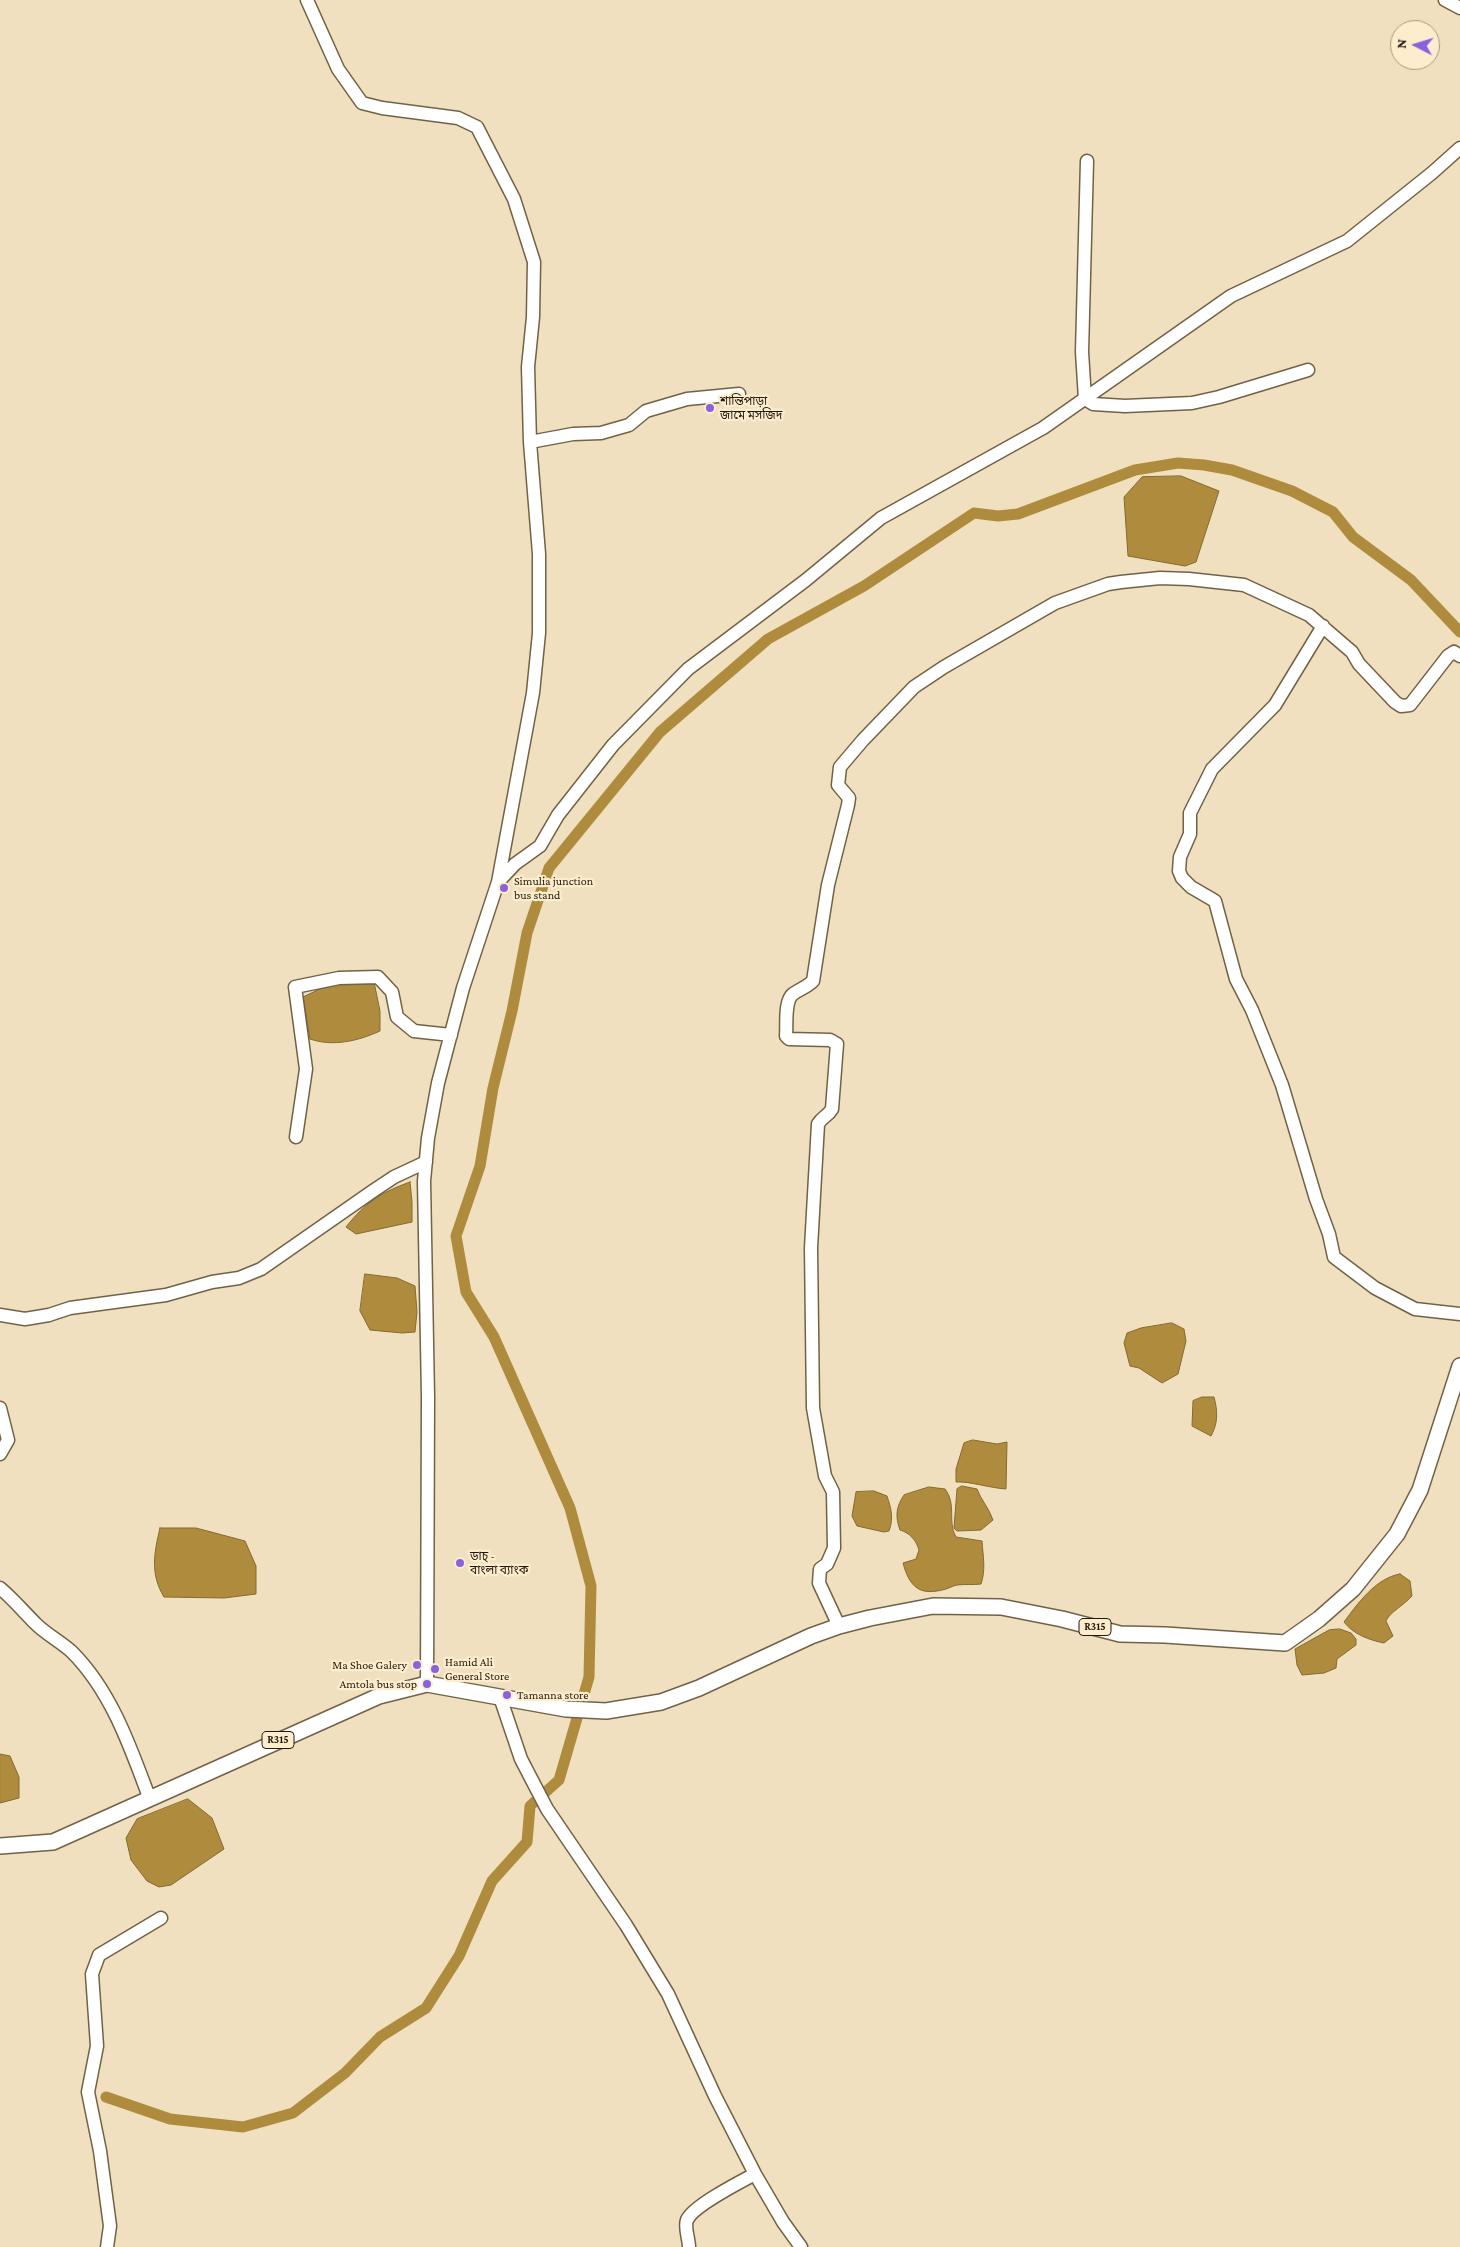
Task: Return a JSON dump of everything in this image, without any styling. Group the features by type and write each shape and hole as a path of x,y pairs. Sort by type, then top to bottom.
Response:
{"main road":[{"name":"R315","path":"0,1846 53,1842 149,1797 379,1696 427,1684 566,1709 589,1708 606,1711 661,1702 699,1688 811,1636 839,1626 933,1606 1001,1607 1062,1619 1120,1634 1285,1643 1319,1619 1353,1589 1396,1534 1420,1490 1460,1366"}],"street":[{"path":"307,0 338,69 362,103 382,108 458,118 477,127 514,199 534,262 533,317 528,367 530,442 539,554 539,633 533,693 498,882 463,988 438,1083 428,1138 426,1162 424,1288 428,1396 429,1622 427,1684"},
{"path":"1446,0 1460,8"},
{"path":"498,882 515,864 540,846 558,815 612,746 688,670 806,580 881,518 1043,428 1231,296 1347,241 1432,173 1460,148"},
{"path":"1085,399 1082,352 1087,161"},
{"path":"1085,399 1093,404 1126,406 1192,403 1219,397 1308,370"},
{"path":"530,442 573,434 601,433 629,425 646,411 679,401 739,394"},
{"path":"839,1626 819,1583 820,1569 827,1564 834,1548 833,1492 825,1476 813,1408 810,1248 818,1124 832,1109 837,1044 830,1040 789,1039 786,1036 788,1003 791,995 807,986 813,980 828,885 849,798 838,785 840,767 914,687 944,666 1055,603 1108,584 1160,578 1206,580 1244,585 1309,615 1352,652 1359,664 1401,706 1410,705 1448,656 1454,652 1460,656"},
{"path":"1323,626 1275,705 1212,769 1190,814 1190,834 1180,857 1179,871 1182,878 1191,887 1215,901 1236,979 1252,1010 1282,1085 1309,1177 1330,1234 1334,1257 1375,1288 1415,1309 1460,1314"},
{"path":"296,1137 306,1069 295,987 338,978 378,977 392,992 398,1017 414,1031 451,1035"},
{"path":"0,1315 25,1319 49,1315 70,1308 166,1295 212,1282 239,1278 261,1269 380,1186 426,1162"},
{"path":"0,1408 8,1440 0,1454"},
{"path":"0,1588 37,1625 72,1652 101,1689 128,1739 149,1797"},
{"path":"500,1697 521,1759 547,1809 626,1925 668,1994 715,2096 755,2174 783,2222 801,2247"},
{"path":"107,2247 110,2226 100,2151 88,2092 97,2046 92,1974 99,1955 161,1918"},
{"path":"689,2247 686,2224 690,2216 718,2195 755,2174"}],"shaded area":[{"path":"1181,476 1219,491 1196,562 1185,566 1128,556 1124,497 1142,477"},
{"path":"354,982 374,982 380,1011 380,1031 363,1038 345,1042 328,1043 310,1039 303,997 324,987"},
{"path":"410,1182 412,1222 356,1234 346,1227 374,1199"},
{"path":"365,1274 397,1278 415,1286 417,1312 415,1332 402,1333 370,1330 360,1311"},
{"path":"1172,1323 1184,1329 1186,1341 1178,1374 1162,1383 1139,1368 1130,1366 1124,1343 1127,1333 1141,1328"},
{"path":"1202,1397 1214,1397 1217,1413 1211,1436 1192,1426 1193,1401"},
{"path":"973,1440 997,1444 1007,1442 1006,1489 956,1482 956,1469 964,1443"},
{"path":"962,1486 977,1489 993,1520 981,1530 957,1531 954,1528 957,1489"},
{"path":"929,1487 945,1489 949,1495 953,1531 956,1537 982,1541 984,1568 981,1584 957,1585 942,1590 927,1591 916,1587 908,1577 903,1563 916,1559 919,1550 912,1537 900,1530 897,1520 898,1508 904,1495"},
{"path":"874,1491 887,1496 892,1517 889,1531 884,1532 857,1526 852,1516 856,1492"},
{"path":"160,1528 196,1528 245,1541 256,1566 256,1594 224,1598 164,1597 157,1580 154,1563"},
{"path":"1400,1574 1410,1581 1412,1596 1390,1615 1386,1621 1393,1636 1384,1643 1373,1640 1352,1630 1344,1622 1375,1586 1391,1576"},
{"path":"1340,1629 1351,1633 1356,1639 1356,1645 1337,1659 1336,1668 1324,1673 1302,1675 1297,1665 1295,1649 1329,1630"},
{"path":"0,1754 10,1756 19,1777 19,1798 0,1803"},
{"path":"188,1799 212,1818 224,1849 171,1885 159,1887 147,1881 131,1860 126,1838 137,1819"}],"waterway":[{"path":"106,2097 170,2119 243,2127 293,2113 345,2073 380,2037 426,2008 459,1956 492,1881 527,1842 530,1806 559,1780 589,1677 591,1586 570,1508 494,1337 466,1292 456,1236 480,1166 493,1088 512,1011 527,933 549,868 660,732 768,639 864,586 974,513 998,516 1018,514 1135,470 1178,463 1232,470 1292,491 1333,512 1353,537 1411,580 1460,632"}],"place":[{"name":"শান্তিপাড়া জামে মসজিদ","path":"710,408"},
{"name":"Simulia junction bus stand","path":"504,888"},
{"name":"ডাচ্ - বাংলা ব্যাংক","path":"460,1563"},
{"name":"Ma Shoe Galery","path":"417,1665"},
{"name":"Hamid Ali General Store","path":"435,1669"},
{"name":"Amtola bus stop","path":"427,1684"},
{"name":"Tamanna store","path":"507,1695"}]}
